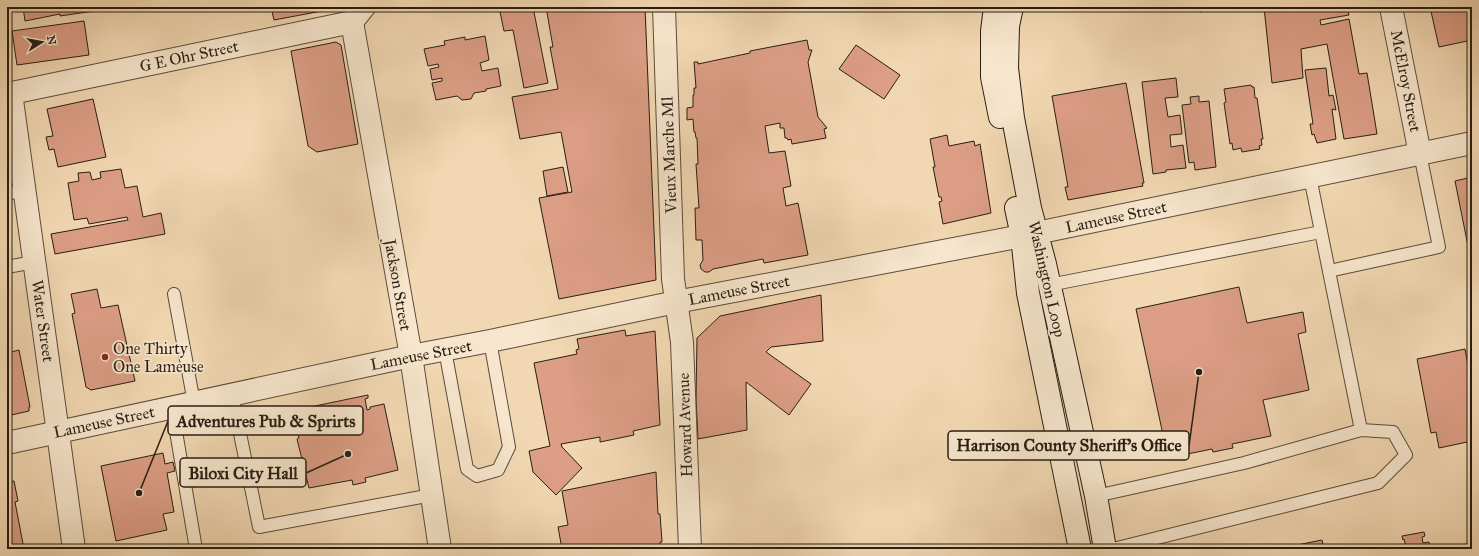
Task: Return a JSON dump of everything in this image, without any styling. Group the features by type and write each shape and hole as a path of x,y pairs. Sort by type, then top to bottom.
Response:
{"street":[{"name":"Vieux Marche Ml","path":"664,7 673,279 676,302"},
{"name":"Washington Loop","path":"995,7 992,31 992,77 1029,234 1049,285 1094,491 1105,549"},
{"name":"Washington Loop","path":"1012,7 1008,26 1007,68 1013,118 1030,208 1028,293 1080,549"},
{"name":"McElroy Street","path":"1391,7 1420,154"},
{"name":"G E Ohr Street","path":"9,94 358,14"},
{"name":"Jackson Street","path":"358,14 440,549"},
{"name":"Water Street","path":"9,94 16,192 34,262 74,549"},
{"name":"Lameuse Street","path":"7,443 411,356 676,302 1029,234 1472,143"},
{"name":"Howard Avenue","path":"676,302 682,342 690,549"},
{"path":"1068,491 1094,491"}],"lane":[{"path":"1329,271 1439,247 1420,154"},
{"path":"1310,177 1361,430"},
{"path":"1049,285 1321,232"},
{"path":"7,267 34,262"},
{"path":"174,294 194,403"},
{"path":"446,350 467,469 477,476 498,470 509,448 490,341"},
{"path":"232,394 259,528 432,495"},
{"path":"172,408 196,549"},
{"path":"1094,491 1244,463 1361,430 1393,432 1406,454 1378,483 1113,549"}],"building":[{"path":"23,7 93,7 94,11 60,16 60,14 25,21"},
{"path":"271,7 338,7 338,8 274,20"},
{"path":"499,7 533,7 548,83 524,88 513,30 504,31"},
{"path":"546,7 645,7 656,280 559,299 539,198 572,192 561,132 520,139 512,97 558,89 550,47 553,47"},
{"path":"1199,7 1226,7 1226,8 1200,12"},
{"path":"1264,7 1347,7 1349,15 1320,20 1321,25 1349,19 1359,74 1367,73 1377,134 1344,139 1327,44 1301,49 1303,78 1272,83"},
{"path":"1430,7 1472,7 1472,40 1439,47"},
{"path":"84,21 89,55 17,65 12,31"},
{"path":"485,36 489,60 480,63 482,71 498,68 501,86 474,93 471,99 462,100 457,96 436,100 432,83 442,81 442,78 432,80 430,69 439,67 438,64 428,66 424,49 445,45 444,41 465,37 465,40"},
{"path":"807,40 809,50 812,50 808,62 818,117 827,128 824,129 826,138 792,144 791,139 788,140 785,138 784,128 780,128 780,123 765,126 769,153 785,151 791,186 783,188 786,206 798,203 808,255 764,263 763,259 705,272 701,269 700,265 703,260 702,240 696,240 695,208 699,208 696,164 698,164 697,138 694,132 693,119 687,120 687,108 693,107 694,88 696,88 694,62 698,62 698,64 750,53 750,51"},
{"path":"336,42 341,45 358,144 317,152 308,146 291,51"},
{"path":"856,45 900,75 884,99 839,69"},
{"path":"1326,68 1329,96 1333,95 1336,110 1332,109 1336,139 1317,143 1314,134 1312,135 1310,124 1313,124 1305,70"},
{"path":"1176,78 1178,97 1165,98 1168,117 1180,115 1182,134 1170,135 1171,147 1183,145 1186,168 1166,170 1166,172 1153,174 1142,82"},
{"path":"1126,83 1144,183 1142,183 1143,186 1068,200 1065,187 1068,187 1052,96"},
{"path":"1251,85 1254,87 1255,98 1257,98 1263,139 1261,139 1262,145 1259,146 1260,149 1242,152 1241,148 1233,150 1232,143 1230,144 1224,103 1226,102 1224,89"},
{"path":"1199,96 1199,102 1209,101 1216,167 1195,170 1194,162 1189,163 1182,105 1191,104 1190,97"},
{"path":"93,99 106,157 58,167 54,149 49,150 46,137 53,136 47,109"},
{"path":"947,135 949,146 974,141 975,146 980,144 991,213 943,224 939,202 942,201 941,197 939,197 933,167 935,167 930,139"},
{"path":"563,167 568,192 547,196 543,171"},
{"path":"121,169 125,188 137,186 143,217 161,213 165,234 55,254 51,234 128,220 127,217 89,224 87,218 74,220 68,183 79,181 78,173 90,172 92,180 101,178 100,172"},
{"path":"1472,177 1472,266 1455,181"},
{"path":"1239,287 1247,323 1303,312 1306,332 1298,334 1309,390 1263,400 1271,436 1232,444 1233,448 1213,452 1212,449 1168,458 1136,309"},
{"path":"97,289 101,308 118,305 135,381 91,390 86,387 72,314 75,313 71,294"},
{"path":"821,295 823,341 771,347 766,352 811,384 789,415 746,382 747,430 698,439 696,399 697,338 720,316"},
{"path":"625,330 626,336 655,331 660,425 633,431 634,435 600,442 600,437 561,444 562,447 582,468 556,495 533,472 529,451 550,446 534,363 577,354 576,350 579,349 577,339"},
{"path":"1465,349 1469,371 1472,370 1472,441 1439,448 1436,432 1431,433 1417,359"},
{"path":"19,350 30,407 29,411 7,416 7,353"},
{"path":"368,395 368,398 365,399 367,410 370,409 370,407 384,404 398,470 365,478 366,482 353,485 352,480 309,488 297,439 299,438 295,422 312,419 310,407"},
{"path":"163,453 165,464 173,462 175,471 167,473 174,512 163,514 167,530 116,541 101,466"},
{"path":"656,472 658,514 660,514 662,542 660,542 660,549 562,549 558,527 568,525 562,491"},
{"path":"14,481 18,501 15,502 24,549 7,549 7,482"},
{"path":"1424,532 1425,536 1422,537 1423,543 1429,542 1431,549 1395,549 1406,547 1402,536"},
{"path":"1322,540 1324,549 1282,549 1282,548"},
{"path":"1472,543 1472,549 1457,549 1456,546"}],"place":[{"name":"One Thirty One Lameuse","path":"105,357"},
{"name":"Harrison County Sheriff's Office","path":"1199,372"},
{"name":"Biloxi City Hall","path":"348,454"},
{"name":"Adventures Pub & Sprirts","path":"139,493"}]}
